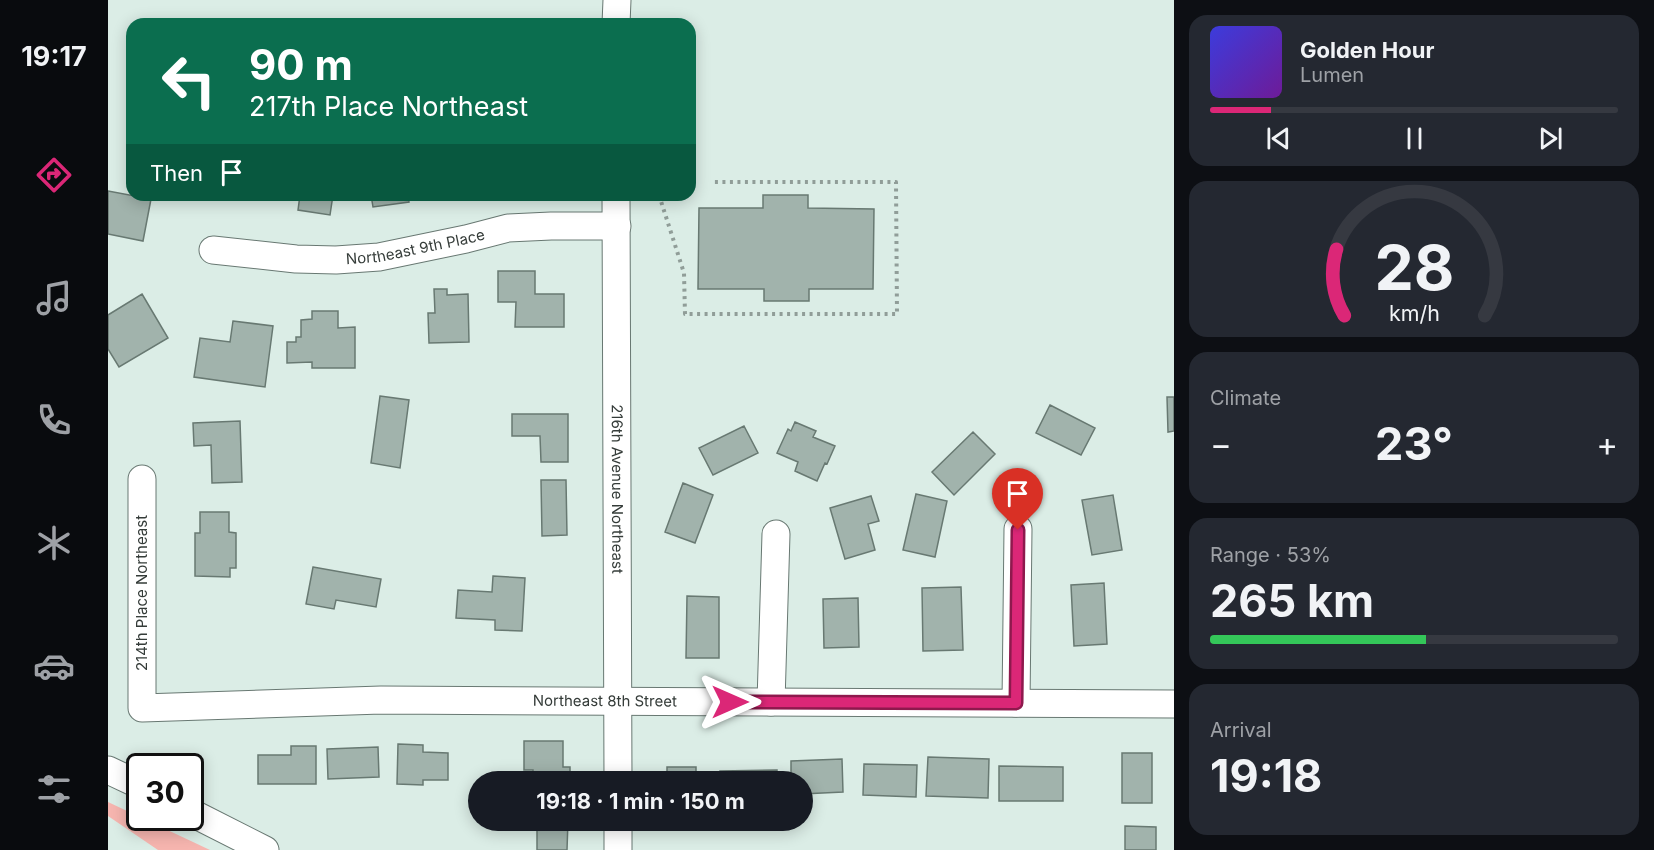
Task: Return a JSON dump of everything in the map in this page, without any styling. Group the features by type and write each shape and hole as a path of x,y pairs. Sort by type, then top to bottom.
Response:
{"street":[{"path":"616,0 616,18"},
{"name":"216th Avenue Northeast","path":"616,201 618,771"},
{"name":"Northeast 9th Place","path":"213,250 296,259 336,260 379,257 508,228 617,226"},
{"name":"214th Place Northeast","path":"142,479 142,708"},
{"path":"1016,703 1018,530"},
{"path":"771,702 776,534"},
{"name":"Northeast 8th Street","path":"142,708 381,700 1174,704"},
{"path":"108,770 126,778"},
{"path":"204,819 265,850"},
{"path":"618,831 618,850"}],"path":[{"path":"661,201 684,273 685,314 897,314 896,182 714,182"}],"shaded area":[{"path":"108,802 126,810 126,828 108,816"},
{"path":"130,831 170,831 210,850 158,850"}],"building":[{"path":"108,191 126,194 126,201 151,201 143,241 108,234"},
{"path":"763,195 808,195 808,208 874,209 873,289 809,289 809,301 764,301 764,289 698,289 699,208 763,208"},
{"path":"299,201 332,201 330,215 298,210"},
{"path":"372,201 409,201 409,202 373,207"},
{"path":"498,271 535,271 535,294 564,294 564,327 515,327 516,302 498,302"},
{"path":"434,289 447,289 447,295 468,294 469,342 429,343 428,313 435,313"},
{"path":"142,294 168,338 119,367 108,349 108,315"},
{"path":"312,311 338,311 338,328 355,327 355,368 312,368 312,362 287,363 287,342 296,342 296,337 301,337 301,320 312,319"},
{"path":"233,321 273,326 265,387 194,377 200,338 230,342"},
{"path":"380,396 409,400 400,468 371,463"},
{"path":"1167,397 1174,397 1174,431 1168,432"},
{"path":"1050,405 1095,428 1081,455 1036,433"},
{"path":"512,414 568,414 568,462 541,462 540,436 512,436"},
{"path":"240,421 242,482 212,483 211,445 194,446 193,423"},
{"path":"795,422 816,431 813,437 835,446 817,481 795,471 798,462 777,453 788,429 791,431"},
{"path":"744,426 758,453 713,475 699,448"},
{"path":"973,432 995,454 954,495 932,472"},
{"path":"541,480 566,480 567,535 542,536"},
{"path":"683,483 713,495 695,543 665,532"},
{"path":"916,494 947,501 935,557 903,550"},
{"path":"1113,495 1122,550 1092,555 1082,500"},
{"path":"871,496 879,521 868,524 875,550 845,559 830,508"},
{"path":"200,512 229,512 229,532 236,533 236,568 230,568 230,577 195,576 195,533 200,533"},
{"path":"313,567 381,579 376,607 336,600 334,609 306,604"},
{"path":"493,576 525,578 522,631 495,630 495,620 456,618 458,590 492,592"},
{"path":"1104,583 1107,644 1074,646 1071,585"},
{"path":"961,587 963,650 923,651 922,588"},
{"path":"687,596 719,597 719,658 686,658"},
{"path":"858,598 859,647 824,648 823,599"},
{"path":"524,741 563,741 563,767 570,767 570,771 524,770"},
{"path":"398,744 423,745 423,752 448,753 448,780 423,780 423,785 397,784"},
{"path":"291,746 316,746 316,784 258,784 258,755 291,755"},
{"path":"378,747 379,777 328,779 327,749"},
{"path":"1122,753 1152,753 1152,803 1122,803"},
{"path":"928,757 989,759 988,798 926,796"},
{"path":"842,759 843,792 813,793 813,771 791,771 791,761"},
{"path":"864,764 917,765 916,797 863,795"},
{"path":"999,766 1063,767 1063,801 999,801"},
{"path":"667,767 696,767 696,771 667,771"},
{"path":"777,770 777,771 720,771"},
{"path":"1125,826 1156,827 1156,850 1125,850"},
{"path":"537,831 568,831 567,850 537,850"}],"route":[{"path":"730,702 1016,703 1018,530"}]}
